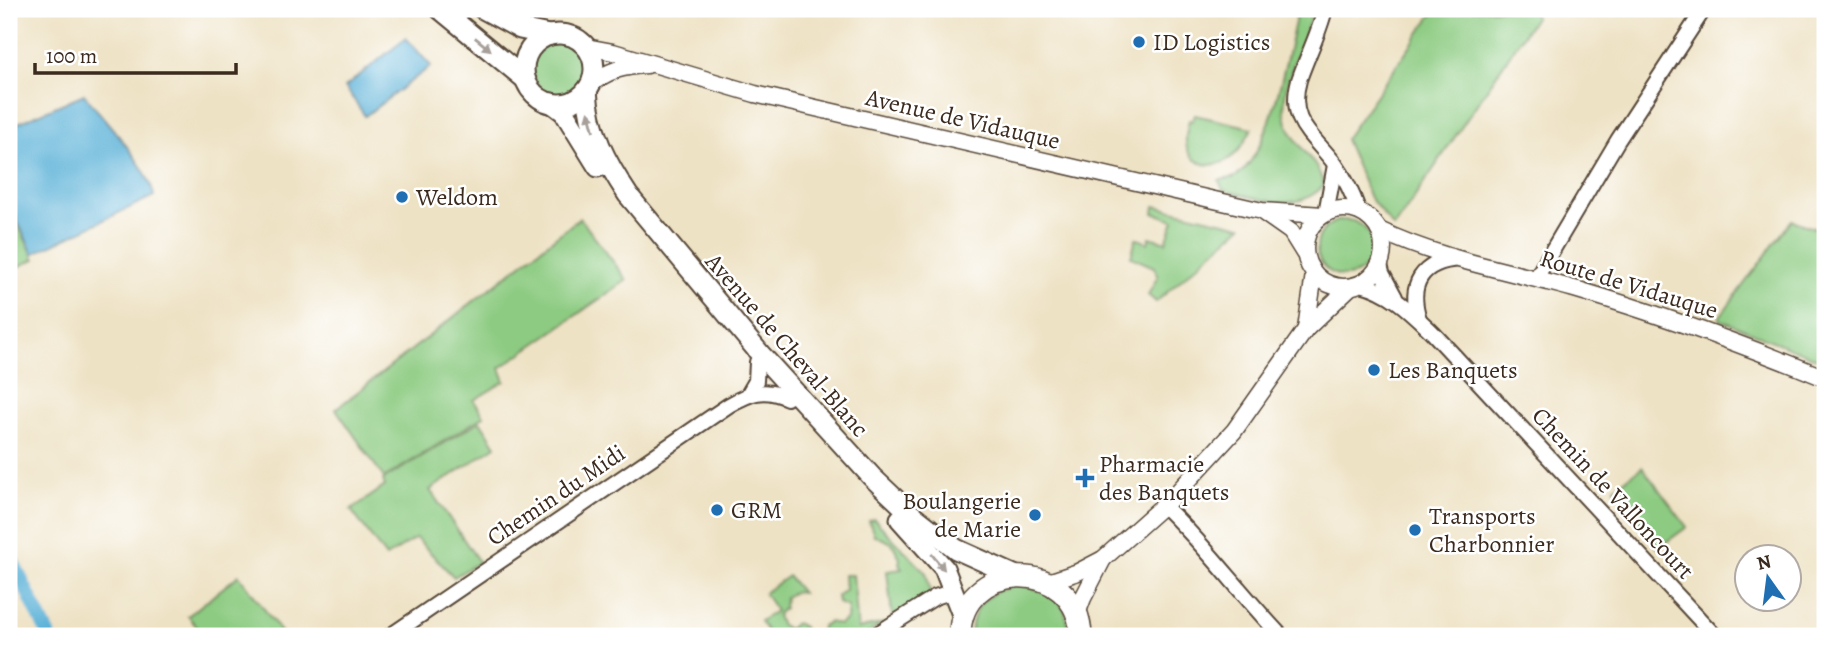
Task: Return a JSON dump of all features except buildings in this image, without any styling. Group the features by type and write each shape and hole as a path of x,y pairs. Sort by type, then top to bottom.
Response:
{"main road":[{"path":"440,9 525,79 536,96 552,103 565,104 577,99 589,87 594,65 586,47 569,35 549,35 520,29 483,9"},
{"path":"525,79 524,65 528,52 537,42 549,35"},
{"name":"Avenue de Cheval-Blanc","path":"589,87 593,129 612,171 644,215 786,384 872,477 919,521 956,549 1016,576"},
{"name":"Avenue de Cheval-Blanc","path":"552,103 564,112 622,199 757,362 944,568 954,591 962,627"},
{"path":"962,627 973,599 989,584 1002,578 1027,576 1048,582 1070,601 1077,614 1081,636"}],"street":[{"path":"1325,9 1299,81 1296,104 1306,132 1335,164 1352,192 1359,212"},
{"path":"1536,278 1618,141 1704,9"},
{"name":"Avenue de Vidauque","path":"586,47 613,52 755,94 1262,211 1325,214"},
{"name":"Avenue de Vidauque","path":"589,87 615,69 656,65"},
{"path":"1325,214 1335,164"},
{"path":"1048,582 1078,572 1103,559 1164,506 1234,430 1306,328 1355,286 1372,276 1381,262 1384,249 1379,230 1371,219 1359,212 1343,209 1325,214 1312,225 1306,239 1305,254 1314,274 1329,285 1355,286"},
{"name":"Avenue de Vidauque","path":"1262,211 1291,232 1305,254"},
{"name":"Route de Vidauque","path":"1379,230 1415,246 1638,308 1732,340 1825,378"},
{"path":"1381,262 1399,250 1415,246"},
{"path":"1420,320 1415,298 1419,276 1437,263 1463,259"},
{"name":"Chemin de Valloncourt","path":"1381,262 1382,273 1396,299"},
{"path":"1306,328 1314,274"},
{"name":"Chemin de Valloncourt","path":"1355,286 1377,288 1396,299 1420,320 1715,636"},
{"path":"749,393 756,381 757,362"},
{"path":"749,393 770,391 787,397"},
{"name":"Chemin du Midi","path":"390,636 749,393"},
{"path":"1164,506 1222,567 1281,636"},
{"path":"1077,614 1103,559"},
{"path":"874,636 935,597 954,591"}],"green space":[{"path":"1298,9 1313,9 1291,70 1284,101 1285,116 1290,130 1314,163 1324,185 1301,200 1289,202 1263,200 1223,190 1219,180 1235,177 1248,165 1259,148 1276,100"},
{"path":"1436,9 1532,9 1535,17 1394,228 1370,198 1345,139"},
{"path":"559,42 578,50 586,69 578,88 559,96 540,88 532,69 540,50"},
{"path":"1195,115 1252,128 1233,156 1221,163 1206,164 1193,158 1186,146 1189,120 1192,121"},
{"path":"1155,206 1242,226 1156,302 1148,295 1158,276 1154,267 1131,257 1136,238 1148,243 1150,237 1166,242 1174,220 1154,213"},
{"path":"9,207 35,259 9,271"},
{"path":"580,218 627,280 500,368 505,381 474,400 484,416 384,478 336,409"},
{"path":"1339,220 1351,220 1361,224 1369,232 1373,248 1369,264 1361,272 1351,276 1339,276 1329,272 1321,264 1317,254 1317,242 1321,232 1329,224"},
{"path":"1792,220 1825,232 1825,362 1718,319"},
{"path":"480,421 496,446 430,490 479,562 454,577 416,538 386,557 351,510 385,486 383,480"},
{"path":"1642,467 1687,527 1658,548 1614,488"},
{"path":"874,519 926,573 931,595 894,618 887,571 902,569 900,558 892,543 874,535 869,521"},
{"path":"239,575 284,636 204,636 188,616"},
{"path":"844,575 853,575 858,629 884,623 864,636 821,636 822,626 830,622 839,625 847,619 848,607 838,603 837,596 845,590"},
{"path":"788,576 802,593 794,592 785,597 784,608 777,615 780,624 788,629 796,623 803,627 806,636 770,636 760,621 776,611 764,593"},
{"path":"1022,584 1057,600 1065,613 1071,636 971,636 972,624 979,606 993,594"}],"water":[{"path":"406,38 431,66 365,116 345,87"},
{"path":"84,94 135,157 154,196 33,254 9,202 9,127"}],"waterway":[{"path":"9,554 49,636"}],"place":[{"name":"ID Logistics","path":"1139,42"},
{"name":"Weldom","path":"402,197"},
{"name":"Les Banquets","path":"1374,370"},
{"name":"Pharmacie des Banquets","path":"1085,478"},
{"name":"GRM","path":"717,510"},
{"name":"Boulangerie de Marie","path":"1035,515"},
{"name":"Transports Charbonnier","path":"1415,530"}]}
